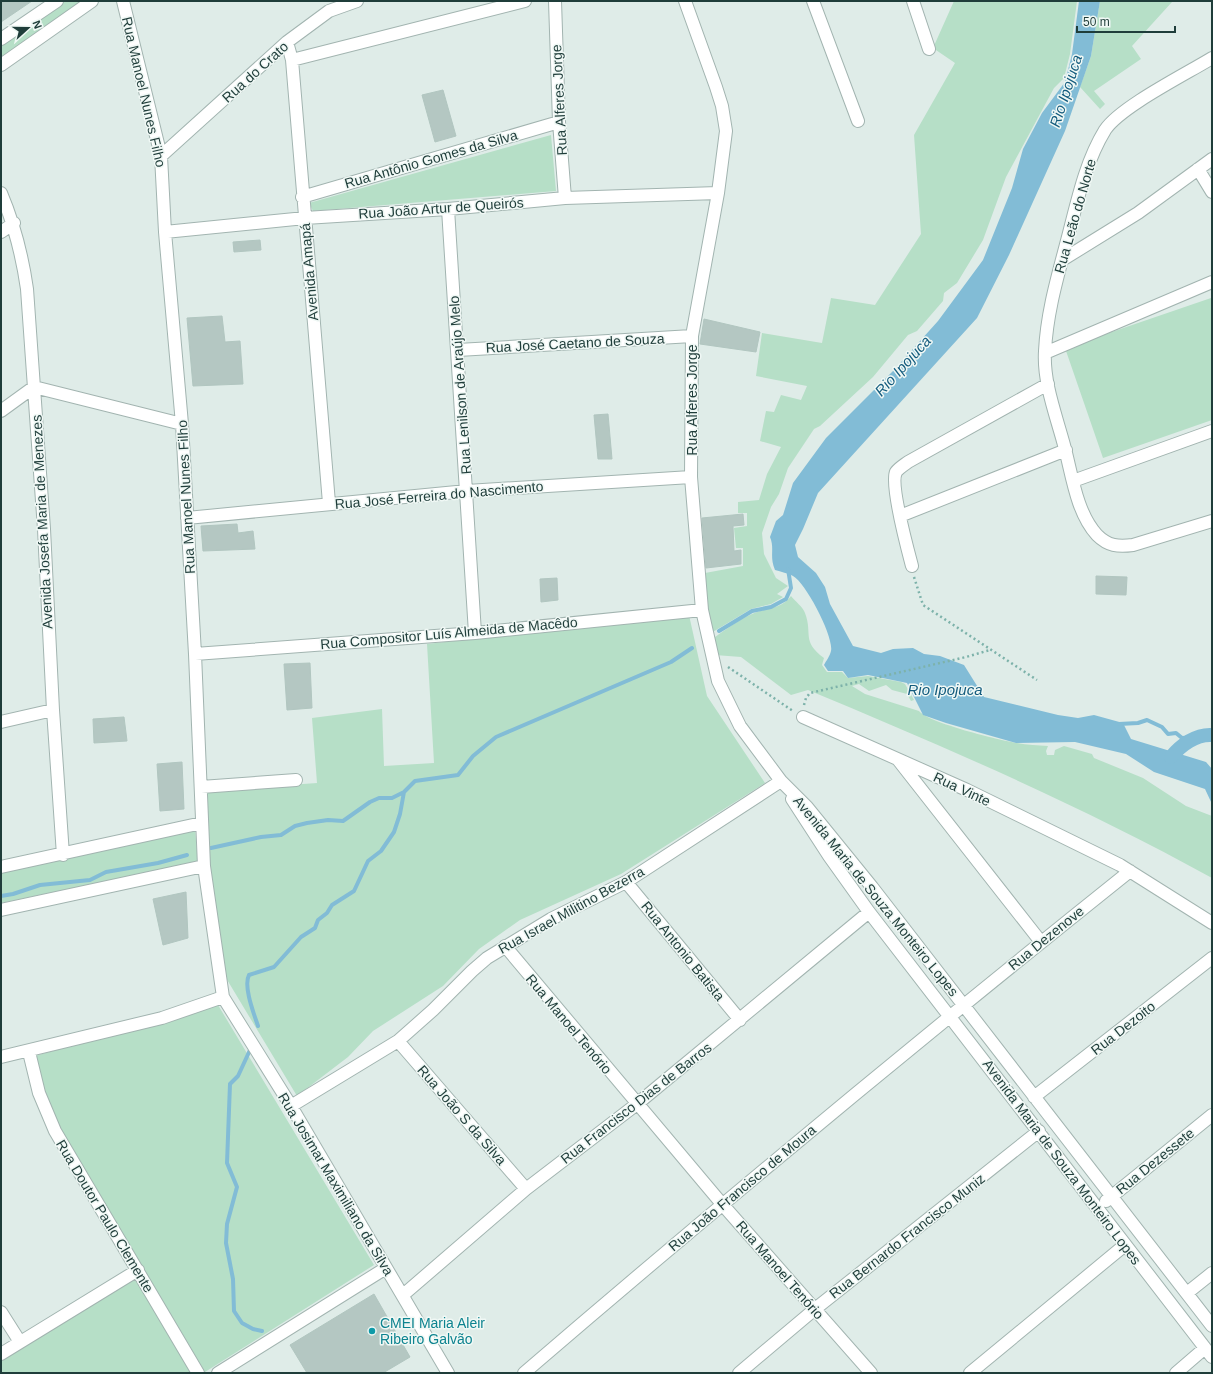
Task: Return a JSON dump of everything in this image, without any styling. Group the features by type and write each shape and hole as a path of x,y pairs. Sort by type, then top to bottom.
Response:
{"street":[{"path":"1,39 57,1"},
{"path":"1,65 92,1"},
{"path":"321,1 329,11"},
{"name":"Rua do Crato","path":"161,156 287,42 329,11 357,1"},
{"path":"292,60 525,1"},
{"name":"Rua Alferes Jorge","path":"555,1 559,122 565,198"},
{"name":"Rua Alferes Jorge","path":"685,1 722,106 726,131 718,193 692,336 691,478 702,610 718,681 729,707 740,726 783,783"},
{"path":"814,1 858,121"},
{"path":"914,1 929,49"},
{"name":"Rua Manoel Nunes Filho","path":"126,3 161,156 165,232 182,424 195,654 204,866 223,997"},
{"name":"Avenida Amapá","path":"287,42 292,60 302,197 329,503"},
{"name":"Rua Leão do Norte","path":"1212,58 1137,103 1106,128 1096,146 1081,188 1048,316 1045,353 1048,384 1073,480 1080,502 1091,526 1101,538 1112,546 1133,545 1212,521"},
{"name":"Rua Antônio Gomes da Silva","path":"302,197 559,122"},
{"path":"1062,260 1138,213 1212,159"},
{"path":"1198,169 1212,192"},
{"name":"Avenida Josefa Maria de Menezes","path":"1,193 14,223 22,254 27,288 44,529 53,710 63,854"},
{"name":"Rua João Artur de Queirós","path":"165,232 305,218 448,210 565,198 718,193"},
{"name":"Rua Lenilson de Araújo Melo","path":"448,210 475,633"},
{"path":"1,232 14,223"},
{"path":"1045,353 1212,282"},
{"name":"Rua José Caetano de Souza","path":"458,350 692,336"},
{"path":"912,566 900,516 895,479 896,472 908,462 1048,384"},
{"path":"1,411 34,388 182,424"},
{"path":"1073,480 1212,431"},
{"path":"900,516 1066,450"},
{"name":"Rua José Ferreira do Nascimento","path":"187,518 329,503 467,491 691,478"},
{"name":"Rua Compositor Luís Almeida de Macêdo","path":"195,654 475,633 702,610"},
{"path":"1,722 53,710"},
{"name":"Rua Vinte","path":"803,717 967,790 1130,871 1212,923"},
{"path":"899,760 1041,942"},
{"path":"201,787 296,780"},
{"name":"Rua Israel Militino Bezerra","path":"291,1106 398,1041 433,1010 472,971 504,946 551,918 626,882 783,783"},
{"name":"Avenida Maria de Souza Monteiro Lopes","path":"783,783 829,856 869,912 1098,1207 1125,1245 1208,1352"},
{"name":"Avenida Maria de Souza Monteiro Lopes","path":"783,783 807,807 1212,1326"},
{"path":"1,867 202,823"},
{"path":"1,910 204,866"},
{"name":"Rua Dezenove","path":"962,1005 1130,871"},
{"name":"Rua Antonio Batista","path":"626,882 740,1020"},
{"name":"Rua Francisco Dias de Barros","path":"403,1295 526,1189 637,1104 869,912"},
{"name":"Rua Manoel Tenório","path":"504,946 722,1204 871,1373"},
{"name":"Rua Dezoito","path":"1034,1097 1212,958"},
{"path":"1,1057 29,1052 162,1018 223,997"},
{"name":"Rua Josimar Maximiliano da Silva","path":"223,997 291,1106 448,1373"},
{"name":"Rua João Francisco de Moura","path":"524,1373 722,1204 962,1005"},
{"name":"Rua João S da Silva","path":"398,1041 526,1189"},
{"name":"Rua Doutor Paulo Clemente","path":"29,1052 39,1093 55,1131 198,1373"},
{"name":"Rua Dezessete","path":"1098,1207 1212,1115"},
{"name":"Rua Bernardo Francisco Muniz","path":"739,1373 813,1307 1039,1131"},
{"path":"970,1373 1125,1245"},
{"path":"218,1373 386,1268"},
{"path":"1,1354 138,1270"},
{"path":"1187,1293 1212,1273"},
{"path":"1,1312 20,1342"},
{"path":"1176,1373 1208,1352"}],"path":[{"path":"912,566 922,605 1037,680"},
{"path":"810,692 966,657 990,650"},
{"path":"712,657 803,717"}],"green space":[{"path":"56,1 91,1 1,65 1,39"},
{"path":"954,1 1077,1 1070,54 1064,78 1054,88 1006,177 983,240 957,283 944,293 943,301 917,331 908,335 873,377 820,426 814,429 788,468 779,494 771,507 762,533 764,554 776,578 788,586 777,594 783,597 771,604 751,609 711,633 707,610 705,573 743,566 743,548 736,548 734,528 747,526 747,513 738,513 738,502 759,500 767,474 781,447 760,441 766,411 774,412 781,395 801,400 807,386 756,376 762,333 822,343 831,298 875,305 921,234 914,135 955,63 933,48"},
{"path":"1100,1 1172,2 1132,46 1141,59 1094,91 1105,104 1100,109 1080,87 1091,56"},
{"path":"551,135 556,191 313,211 309,203"},
{"path":"1211,298 1212,420 1103,458 1065,348"},
{"path":"791,596 804,611 807,620 810,642 812,647 824,658 822,665 827,672 842,672 848,678 868,676 901,682 905,684 914,700 911,701 907,694 892,690 886,685 869,691 859,684 852,686 865,694 919,711 925,716 950,726 1017,743 1048,746 1046,751 1047,755 1054,755 1055,750 1064,746 1092,754 1094,758 1143,778 1186,806 1212,816 1212,878 1113,826 1013,778 808,690 791,695 741,657 715,655 712,639 747,616 778,606"},
{"path":"689,615 707,696 765,783 621,874 520,920 479,949 443,986 373,1031 348,1057 297,1096 223,973 208,865 205,791 317,783 312,718 382,709 384,766 434,763 427,644"},
{"path":"195,829 198,862 1,903 1,872"},
{"path":"218,1005 374,1265 205,1372 61,1130 44,1089 35,1056"},
{"path":"136,1276 191,1373 1,1373 1,1359"}],"water":[{"name":"Rio Ipojuca","path":"1079,1 1100,1 1091,56 1065,131 1009,255 977,318 818,493 795,545 798,557 816,573 825,587 830,604 853,646 881,653 893,649 913,648 924,654 940,656 964,665 984,697 1058,715 1078,718 1094,715 1123,723 1131,739 1206,762 1212,769 1212,804 1205,789 1154,772 1126,754 1075,742 1016,743 923,715 907,683 868,675 848,678 843,671 828,671 824,665 831,651 831,644 824,623 812,599 793,576 775,570 772,561 772,545 770,537 776,521 783,515 793,483 826,438 893,371 938,321 983,260 1012,188 1023,149 1042,113 1065,82 1072,54"}],"building":[{"path":"1,1 32,1 1,22"},
{"path":"443,90 456,136 435,142 422,95"},
{"path":"260,240 261,250 234,252 233,242"},
{"path":"222,316 225,342 240,341 243,384 193,386 187,318"},
{"path":"704,319 760,332 756,352 700,344"},
{"path":"608,414 612,459 598,459 594,415"},
{"path":"743,514 744,525 733,526 734,551 741,550 741,564 706,568 702,518"},
{"path":"237,524 238,533 253,531 255,549 203,551 201,526"},
{"path":"1096,576 1127,577 1126,595 1096,594"},
{"path":"557,578 558,600 541,602 540,579"},
{"path":"310,663 312,708 287,710 284,664"},
{"path":"124,717 127,741 94,743 93,719"},
{"path":"182,762 184,809 160,811 157,764"},
{"path":"186,892 188,938 163,945 153,899"},
{"name":"CMEI Maria Aleir Ribeiro Galvão","path":"374,1294 410,1357 383,1373 307,1373 290,1345"}],"waterway":[{"path":"719,631 752,611 771,607 786,599 791,588 788,569"},
{"path":"211,848 261,837 281,835 295,826 307,823 328,820 343,821 370,802 379,798 392,798 404,792 415,781 458,775 473,756 496,737 671,662 692,648"},
{"path":"1119,724 1138,723 1147,720 1162,727 1168,734 1176,733 1182,738 1197,737"},
{"path":"1171,757 1179,748 1189,741 1200,736 1212,735"},
{"path":"258,1026 248,993 247,986 249,975 274,967 301,937 315,928 318,920 327,913 332,905 354,891 368,861 381,851 394,832 400,814 404,792"},
{"path":"1,896 13,894 40,885 90,880 106,872 158,863 187,855"},
{"path":"250,1050 238,1076 230,1084 227,1163 237,1187 227,1224 226,1243 233,1279 234,1311 242,1323 253,1329 262,1331"}],"place":[{"name":"CMEI Maria Aleir Ribeiro Galvão","path":"372,1331"}]}
